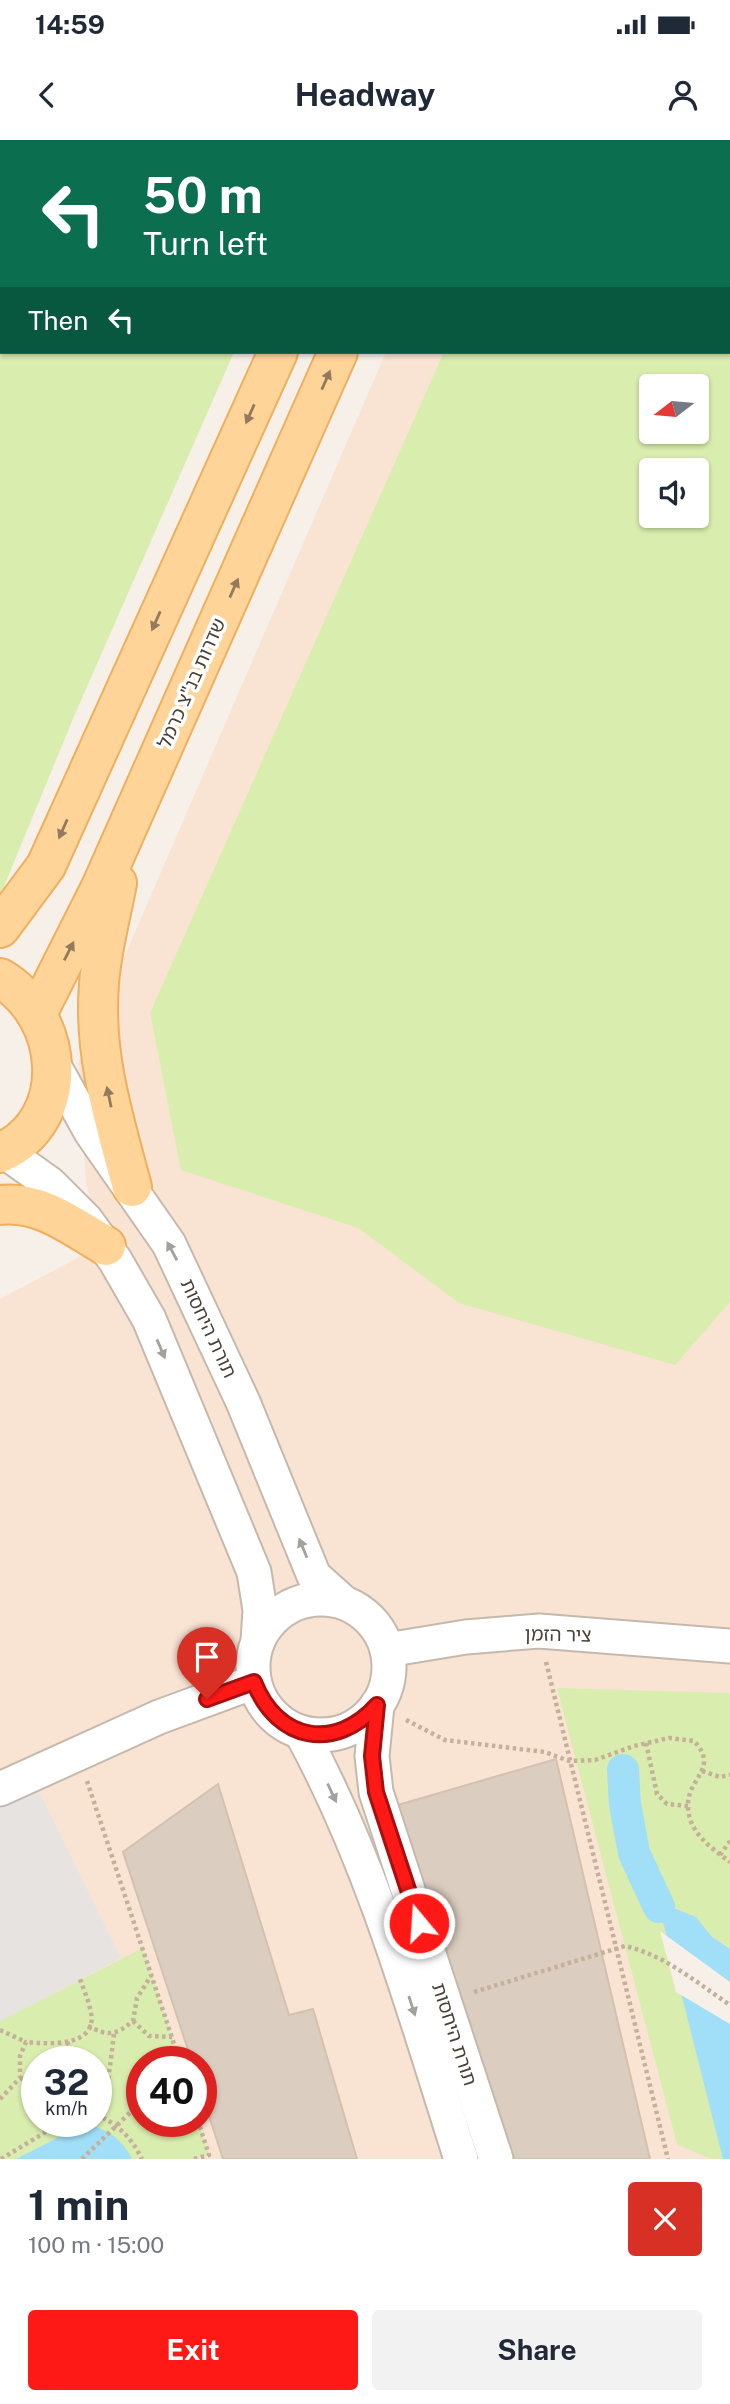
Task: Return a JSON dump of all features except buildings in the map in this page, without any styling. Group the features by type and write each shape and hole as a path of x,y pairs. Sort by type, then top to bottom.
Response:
{"main road":[{"path":"0,928 46,866 277,354"},
{"name":"שדרות בנ\"צ כרמל","path":"38,1012 127,828 337,354"},
{"path":"127,828 99,983 98,1038 108,1098 132,1186"},
{"path":"0,978 17,988 38,1012 49,1037 53,1064 50,1090 40,1114 25,1135 2,1152"},
{"path":"0,1205 24,1204 44,1211 106,1246"}],"street":[{"name":"תורת היחסות","path":"53,1064 91,1132 132,1186 169,1244 203,1312 314,1576 343,1602"},
{"path":"2,1152 50,1184 106,1246 149,1319 254,1572 261,1610 253,1661 254,1682 271,1713 285,1725 301,1732 323,1735 344,1731 363,1721 377,1705 386,1688 387,1650 377,1628 361,1611 343,1602 323,1598 302,1601 283,1609 268,1623 258,1641"},
{"name":"ציר הזמן","path":"387,1650 466,1637 539,1631 730,1646"},
{"path":"0,1789 159,1717 254,1682"},
{"name":"תורת היחסות","path":"377,1705 372,1756 376,1792 496,2159"},
{"name":"תורת היחסות","path":"301,1732 336,1799 384,1921 461,2159"}],"path":[{"path":"539,1631 668,2159"},
{"path":"377,1705 445,1740 545,1752 569,1761 594,1760 669,1738 694,1741 703,1751 702,1771 688,1806 695,1830 730,1862"},
{"path":"646,1743 657,1794 667,1804 688,1806"},
{"path":"702,1771 720,1776 730,1775"},
{"path":"87,1782 175,2046"},
{"path":"720,1855 730,1841"},
{"path":"467,1995 617,1948 643,1950 730,2005"},
{"path":"0,2030 26,2042 57,2045 80,2039 92,2013 79,1976"},
{"path":"88,2025 106,2035 114,2034 133,2021 137,1998 152,1976"},
{"path":"133,2021 149,2036 172,2037"},
{"path":"112,2051 114,2034"},
{"path":"0,2099 20,2078 20,2056 26,2042"},
{"path":"66,2042 68,2046"},
{"path":"82,2159 126,2117"},
{"path":"112,2123 134,2143 142,2159"},
{"path":"1,2159 37,2137"},
{"path":"194,2159 209,2155 203,2137"}],"shaded area":[{"path":"385,354 730,354 730,2159 0,2159 0,1299 104,1244 86,1184 78,1064"},
{"path":"37,1788 121,1958 0,2021 0,1806"}],"green space":[{"path":"0,354 233,354 75,714 0,896"},
{"path":"443,354 730,354 730,1302 675,1365 459,1303 358,1228 181,1170 150,1013"},
{"path":"557,1688 730,1693 730,2159 710,2159 677,2144"},
{"path":"143,1948 175,2046 126,2046 126,2137 203,2137 209,2155 194,2159 0,2159 0,2021"}],"water":[{"path":"658,1902 696,1917 712,1937 730,1949 730,2159 723,2159"},
{"path":"112,2136 126,2148 132,2159 16,2159 59,2137"}],"pier":[{"path":"660,1931 730,1982 730,2024 676,1992"}],"waterway":[{"path":"623,1770 625,1804 634,1853 659,1907"}],"route":[{"path":"207,1699 254,1682 271,1713 285,1725 301,1732 323,1735 344,1731 363,1721 377,1705 372,1756 376,1792 419,1923"}]}
